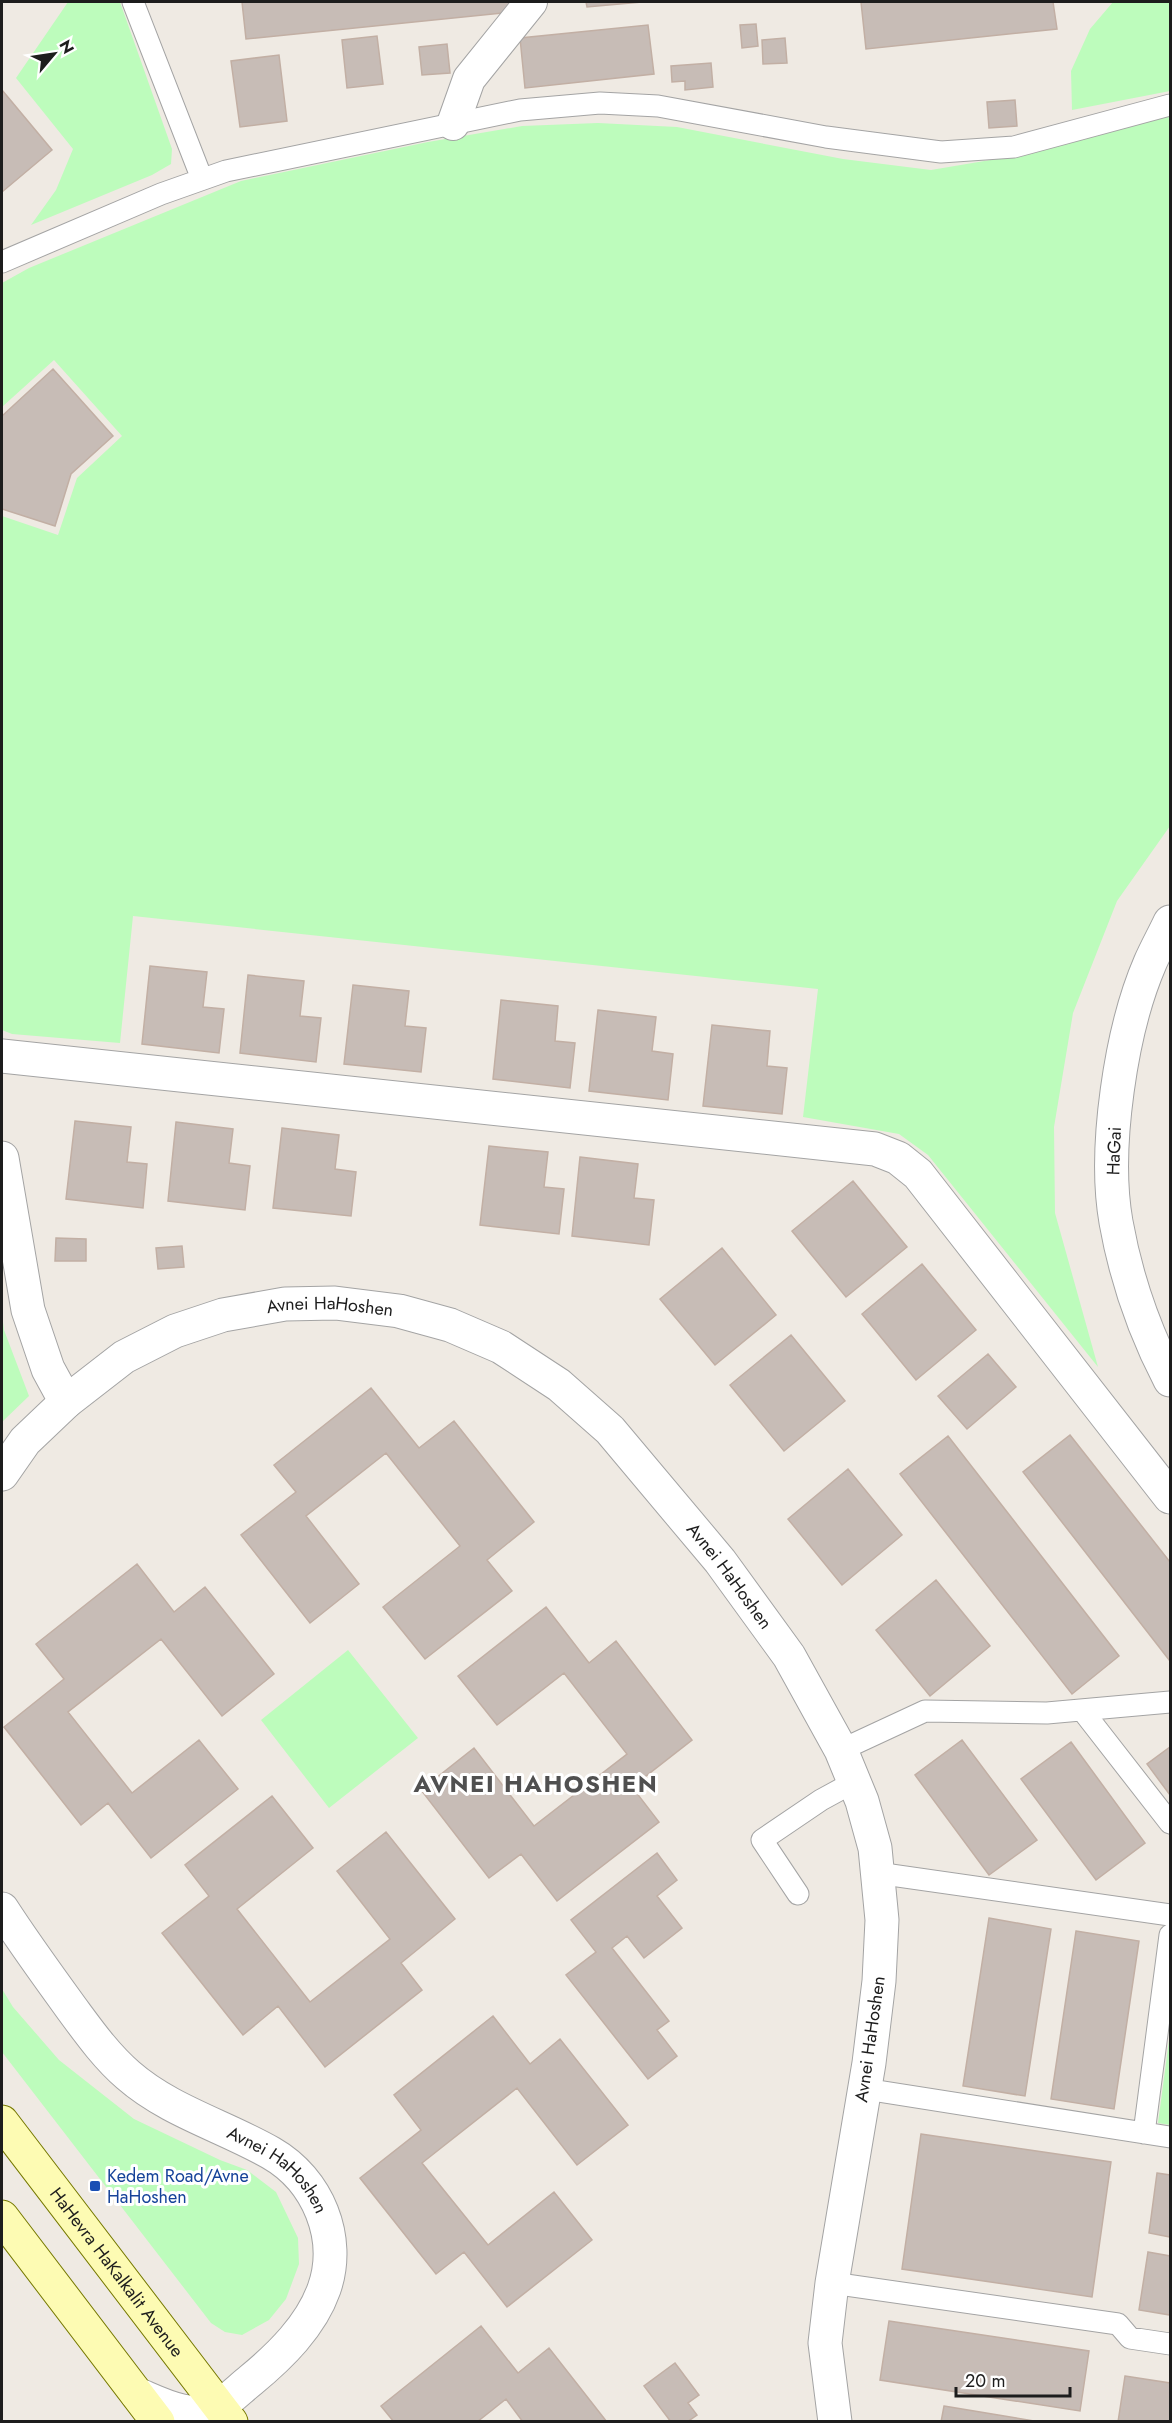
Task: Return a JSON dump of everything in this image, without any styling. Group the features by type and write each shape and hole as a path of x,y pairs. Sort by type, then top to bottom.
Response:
{"main road":[{"name":"HaHevra HaKalkalit Avenue","path":"2,2122 225,2414"},
{"path":"2,2217 158,2421"}],"street":[{"path":"453,124 469,79 531,2"},
{"name":"HaGai","path":"1170,922 1149,964 1122,1056 1111,1169 1115,1220 1137,1308 1170,1380"},
{"path":"2,1056 837,1144 882,1152 898,1158 918,1174 1170,1497"},
{"path":"2,1158 28,1310 48,1369 66,1402"},
{"name":"Avnei HaHoshen","path":"2,1474 25,1442 66,1402 124,1357 175,1331 223,1315 285,1304 335,1303 399,1311 450,1325 501,1347 559,1385 610,1430 720,1562 789,1656 841,1750 862,1802 875,1848 882,1920 879,1981 865,2089 832,2283 825,2343 836,2421"},
{"name":"Avnei HaHoshen","path":"2,1909 32,1956 96,2040 128,2075 171,2105 272,2153 296,2173 315,2196 328,2227 330,2258 324,2289 310,2317 291,2342 225,2414 180,2412 137,2394"}],"lane":[{"path":"133,2 202,179"},
{"path":"2,262 161,194 202,179 264,161 520,111 600,103 658,106 826,137 941,152 1014,147 1170,105"},
{"path":"841,1750 925,1711 1047,1713 1170,1702"},
{"path":"1082,1710 1170,1823"},
{"path":"798,1894 762,1840 821,1800 854,1782"},
{"path":"877,1874 1170,1915"},
{"path":"1144,2133 1170,1935"},
{"path":"865,2089 1170,2138"},
{"path":"832,2283 1118,2324 1130,2338 1170,2344"}],"green space":[{"path":"68,2 120,2 172,149 171,164 152,175 31,225 56,190 73,149 16,78"},
{"path":"1113,2 1170,2 1170,91 1072,110 1071,71 1090,29"},
{"path":"1170,116 1170,826 1117,901 1073,1013 1054,1127 1055,1213 1098,1367 928,1155 899,1134 803,1117 818,989 133,916 120,1043 12,1034 2,1030 2,516 58,535 77,478 122,436 54,360 2,407 2,283 29,268 241,181 428,142 522,126 598,123 677,127 843,159 931,170 1008,157"},
{"path":"2,1314 4,1330 29,1396 2,1422"},
{"path":"348,1650 418,1738 329,1808 261,1720"},
{"path":"2,1989 13,2007 59,2060 134,2119 220,2160 247,2170 276,2192 298,2238 299,2264 286,2299 269,2320 242,2335 225,2332 211,2323 2,2052"},
{"path":"1170,2033 1170,2125 1158,2123"}],"building":[{"path":"242,2 510,2 512,12 246,39"},
{"path":"586,2 642,2 587,7"},
{"path":"861,2 1053,2 1057,29 866,49"},
{"path":"756,24 758,46 742,48 740,25"},
{"path":"648,25 654,74 525,88 520,38"},
{"path":"377,36 383,84 347,88 342,40"},
{"path":"785,38 787,63 763,64 762,40"},
{"path":"447,44 450,73 422,75 419,47"},
{"path":"279,55 287,121 240,127 231,61"},
{"path":"711,63 713,87 685,90 685,81 672,82 671,66"},
{"path":"2,90 52,150 2,192"},
{"path":"1015,100 1017,126 989,128 987,102"},
{"path":"53,369 113,436 71,474 55,526 2,509 2,416"},
{"path":"150,966 207,972 203,1007 224,1009 219,1053 142,1044"},
{"path":"248,975 304,981 300,1016 321,1018 316,1062 240,1053"},
{"path":"353,985 409,991 405,1026 426,1028 421,1072 344,1064"},
{"path":"501,1000 558,1006 555,1041 575,1043 570,1088 493,1079"},
{"path":"598,1010 656,1017 652,1051 673,1054 668,1100 589,1091"},
{"path":"712,1025 770,1031 767,1066 787,1068 782,1114 703,1106"},
{"path":"75,1121 131,1127 127,1162 147,1164 143,1208 66,1199"},
{"path":"176,1122 233,1129 229,1163 250,1166 245,1210 168,1201"},
{"path":"282,1128 339,1135 335,1169 356,1172 351,1216 273,1208"},
{"path":"489,1146 548,1152 544,1187 564,1189 559,1234 480,1225"},
{"path":"580,1157 638,1164 634,1198 654,1200 649,1245 572,1236"},
{"path":"853,1181 907,1247 846,1297 792,1231"},
{"path":"56,1238 86,1239 86,1261 55,1261"},
{"path":"182,1246 184,1267 158,1269 156,1248"},
{"path":"722,1248 776,1315 715,1365 660,1299"},
{"path":"922,1264 976,1330 916,1380 862,1314"},
{"path":"791,1335 845,1401 784,1451 730,1385"},
{"path":"988,1354 1016,1387 967,1429 938,1396"},
{"path":"371,1388 419,1448 454,1421 534,1522 487,1560 512,1591 425,1659 383,1607 460,1546 386,1453 306,1516 359,1584 310,1623 241,1535 296,1492 274,1465"},
{"path":"1070,1435 1170,1562 1170,1661 1023,1472"},
{"path":"948,1436 1119,1656 1072,1694 900,1474"},
{"path":"848,1469 902,1535 842,1585 788,1519"},
{"path":"137,1564 174,1612 205,1587 274,1674 222,1716 161,1639 68,1712 132,1793 199,1740 238,1789 151,1858 108,1803 81,1825 4,1727 64,1679 36,1644"},
{"path":"936,1580 990,1646 930,1696 876,1630"},
{"path":"546,1607 589,1663 616,1641 692,1740 632,1787 659,1822 557,1901 521,1854 489,1878 421,1790 474,1748 534,1826 627,1754 564,1673 497,1725 458,1676"},
{"path":"962,1740 1037,1840 989,1875 915,1775"},
{"path":"1071,1742 1145,1843 1096,1880 1021,1779"},
{"path":"1170,1747 1170,1795 1147,1764"},
{"path":"272,1796 313,1848 237,1909 310,2002 390,1939 337,1871 386,1832 455,1919 401,1963 422,1990 325,2067 278,2006 243,2035 162,1933 209,1896 185,1865"},
{"path":"657,1853 677,1880 657,1896 682,1928 644,1958 627,1936 612,1948 669,2021 657,2030 677,2056 648,2079 566,1975 596,1952 571,1920"},
{"path":"989,1918 1051,1929 1025,2096 963,2086"},
{"path":"1076,1931 1139,1941 1114,2109 1051,2099"},
{"path":"493,2016 530,2064 560,2039 628,2125 577,2165 517,2088 422,2163 488,2245 554,2192 592,2240 507,2307 464,2252 436,2274 360,2178 421,2130 394,2095"},
{"path":"921,2134 1111,2162 1092,2297 902,2269"},
{"path":"1157,2173 1170,2175 1170,2237 1149,2233"},
{"path":"1148,2252 1170,2256 1170,2315 1139,2310"},
{"path":"889,2321 1089,2351 1080,2411 880,2380"},
{"path":"481,2326 518,2373 549,2348 607,2422 523,2422 506,2399 477,2422 394,2422 381,2406"},
{"path":"675,2363 699,2395 688,2403 697,2415 687,2422 671,2422 644,2386"},
{"path":"1125,2376 1170,2383 1170,2422 1118,2422"},
{"path":"944,2406 1040,2422 941,2422"}],"place":[{"name":"Kedem Road/Avne HaHoshen","path":"95,2186"}],"district":[{"name":"AVNEI HAHOSHEN","path":"536,1784"}]}
